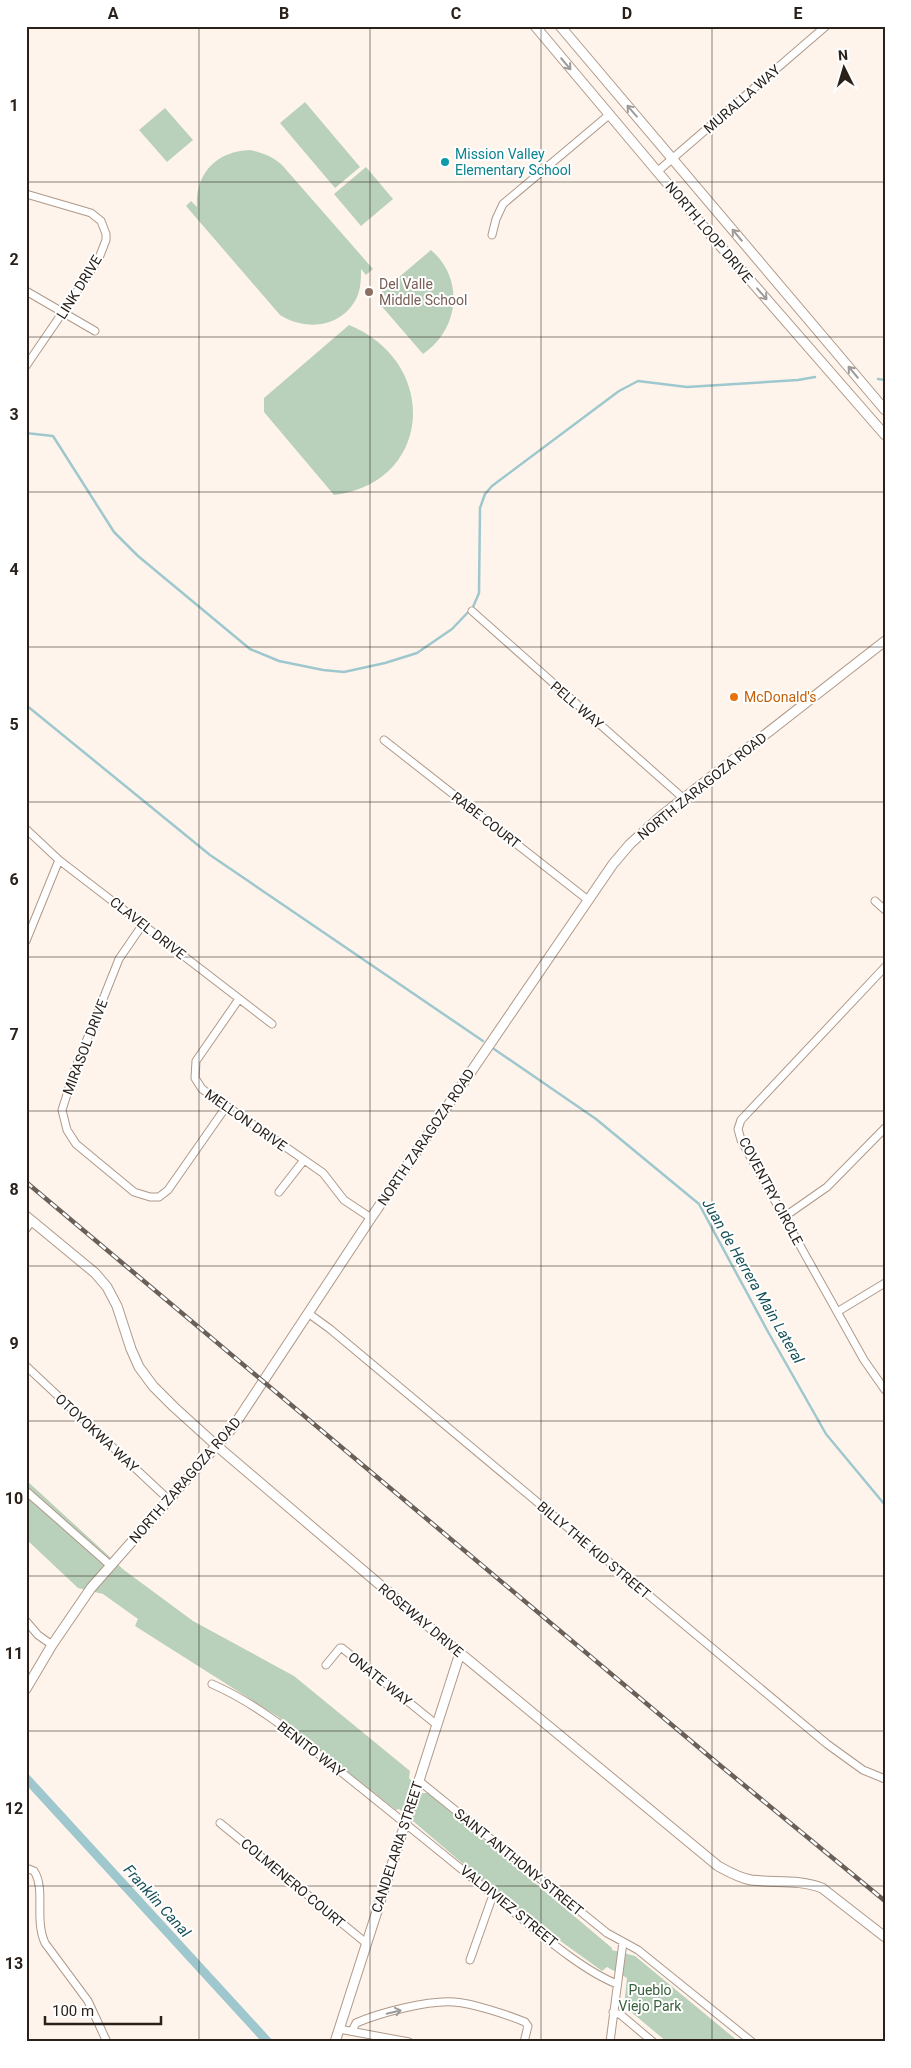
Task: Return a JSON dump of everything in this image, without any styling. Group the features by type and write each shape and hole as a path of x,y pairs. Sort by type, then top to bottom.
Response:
{"main road":[{"name":"NORTH LOOP DRIVE","path":"535,26 885,436"},
{"name":"NORTH LOOP DRIVE","path":"560,26 885,410"},
{"path":"862,409 875,399"},
{"name":"NORTH ZARAGOZA ROAD","path":"28,1683 52,1644 91,1588 233,1427 371,1218 613,864 652,823 885,641"},
{"name":"ROSEWAY DRIVE","path":"28,1222 102,1280 117,1306 131,1349 146,1377 217,1446 460,1653 718,1866 749,1880 796,1882 812,1884 822,1888 885,1937"},
{"name":"CANDELARIA STREET","path":"335,2042 460,1653"}],"street":[{"name":"MURALLA WAY","path":"658,171 826,26"},
{"path":"492,235 496,219 503,204 610,114"},
{"name":"LINK DRIVE","path":"26,194 91,213 101,221 106,234 104,246 64,312 26,366"},
{"path":"26,291 95,331"},
{"name":"PELL WAY","path":"472,611 683,798"},
{"name":"RABE COURT","path":"384,740 588,900"},
{"name":"CLAVEL DRIVE","path":"26,829 59,860 272,1024"},
{"path":"26,941 59,860"},
{"path":"875,901 885,910"},
{"name":"MIRASOL DRIVE","path":"143,924 119,959 74,1072 63,1106 63,1119 67,1130 76,1144 134,1192 150,1197 159,1197 168,1190 226,1107"},
{"name":"COVENTRY CIRCLE","path":"885,967 740,1122 738,1128 741,1140 837,1312 864,1360 885,1390"},
{"name":"MELLON DRIVE","path":"238,999 198,1058 194,1072 198,1084 226,1107 323,1173 349,1204 371,1218"},
{"path":"784,1217 827,1187 885,1128"},
{"path":"279,1192 304,1160"},
{"path":"837,1312 885,1284"},
{"name":"BILLY THE KID STREET","path":"308,1313 330,1329 827,1744 857,1766 885,1779"},
{"name":"OTOYOKWA WAY","path":"26,1366 168,1500"},
{"path":"26,1491 110,1565"},
{"path":"26,1622 38,1635 52,1644"},
{"name":"ONATE WAY","path":"326,1665 342,1648 437,1725"},
{"name":"BENITO WAY","path":"212,1684 237,1695 277,1721 404,1823"},
{"name":"SAINT ANTHONY STREET","path":"418,1780 607,1933 633,1946 752,2042"},
{"name":"COLMENERO COURT","path":"220,1822 366,1943"},
{"name":"VALDIVIEZ STREET","path":"404,1823 533,1928 595,1972 617,1984"},
{"path":"26,1868 34,1871 39,1882 39,1918 41,1934 45,1943 88,2001 106,2042"},
{"path":"470,1960 493,1895"},
{"path":"610,2042 623,1942"},
{"path":"352,2031 356,2024 370,2018 430,2003 455,2002 526,2022 528,2026 524,2042"},
{"path":"613,2012 621,2015 653,2042"},
{"path":"339,2029 409,2042"}],"green space":[{"path":"305,102 360,167 335,188 280,123"},
{"path":"165,108 193,140 167,162 139,130"},
{"path":"250,150 267,155 282,165 373,269 366,275 361,269 360,287 357,297 343,315 334,320 323,324 301,324 280,315 186,206 191,201 197,207 197,195 200,184 210,166 218,160 238,151"},
{"path":"366,167 393,199 361,226 334,194"},
{"path":"431,250 442,262 449,275 453,289 453,304 444,332 435,344 423,354 378,302 378,295"},
{"path":"349,325 379,342 399,365 410,392 413,419 406,446 391,469 367,486 334,495 264,412 264,398"},
{"name":"Pueblo Viejo Park","path":"26,1480 124,1570 193,1621 294,1676 410,1771 409,1778 422,1793 428,1793 612,1948 612,1950 635,1956 739,2042 667,2042 624,2006 627,1978 607,1967 602,1971 512,1906 399,1809 396,1810 277,1716 135,1626 138,1619 103,1594 78,1588 26,1539"}],"waterway":[{"path":"26,433 53,436 114,532 138,556 250,649 279,661 323,670 344,672 385,663 417,653 452,629 473,607 479,593 480,508 485,494 492,486 619,391 638,381 687,387 798,380 815,377"},
{"path":"878,379 885,380"},
{"path":"26,705 210,855 483,1041"},
{"name":"Juan de Herrera Main Lateral","path":"494,1049 596,1119 699,1204 826,1434 885,1505"},
{"name":"Franklin Canal","path":"26,1778 268,2042"}],"railway":[{"path":"26,1182 716,1762 885,1901"}],"place":[{"name":"Mission Valley Elementary School","path":"445,162"},
{"name":"Del Valle Middle School","path":"369,292"},
{"name":"McDonald's","path":"734,697"}]}
